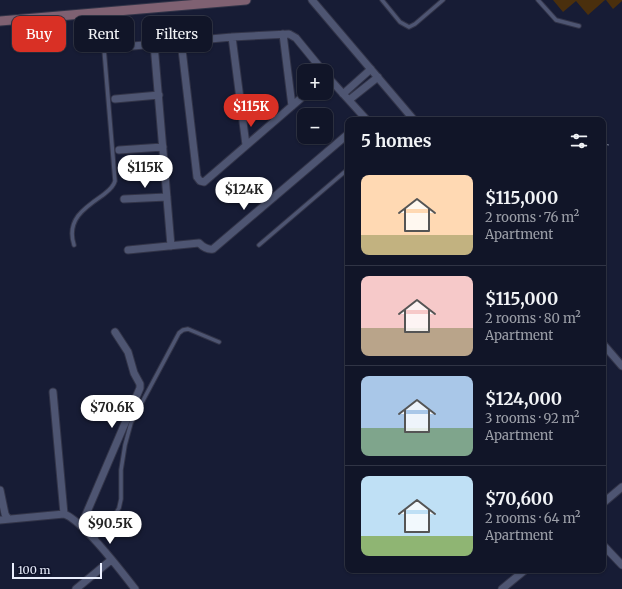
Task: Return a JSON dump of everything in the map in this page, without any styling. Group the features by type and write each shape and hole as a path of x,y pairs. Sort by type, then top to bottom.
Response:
{"main road":[{"path":"0,21 246,0"}],"street":[{"path":"312,0 368,71 409,117"},
{"path":"283,34 292,106"},
{"path":"212,39 283,34 293,36 317,64"},
{"path":"232,37 246,145"},
{"path":"155,52 171,246"},
{"path":"182,52 197,177 200,181 204,182 299,100"},
{"path":"343,94 368,71"},
{"path":"349,100 375,79"},
{"path":"333,83 364,117"},
{"path":"115,99 159,95"},
{"path":"128,250 199,243 209,250 213,250 345,137"},
{"path":"119,150 163,147"},
{"path":"124,199 167,197"},
{"path":"81,526 140,388 140,384 134,373 128,352 115,332"},
{"path":"606,353 622,366"},
{"path":"53,392 64,514"},
{"path":"606,500 622,487"},
{"path":"0,490 5,514 8,519"},
{"path":"0,520 64,514 70,517 81,526 136,589"},
{"path":"606,548 622,565"},
{"path":"76,589 111,560"},
{"path":"503,589 522,573"}],"lane":[{"path":"382,0 400,22 409,27 415,24 443,0"},
{"path":"538,0 556,20 579,26"},
{"path":"74,245 71,233 74,220 110,189 115,181 101,12"},
{"path":"259,245 345,173"},
{"path":"93,540 111,522 119,508 121,499 121,470 125,444 132,423 179,333 188,329 219,342"}],"building":[{"path":"553,0 605,0 588,15 576,1 563,12"},
{"path":"606,0 622,0 622,1 613,9"}]}
